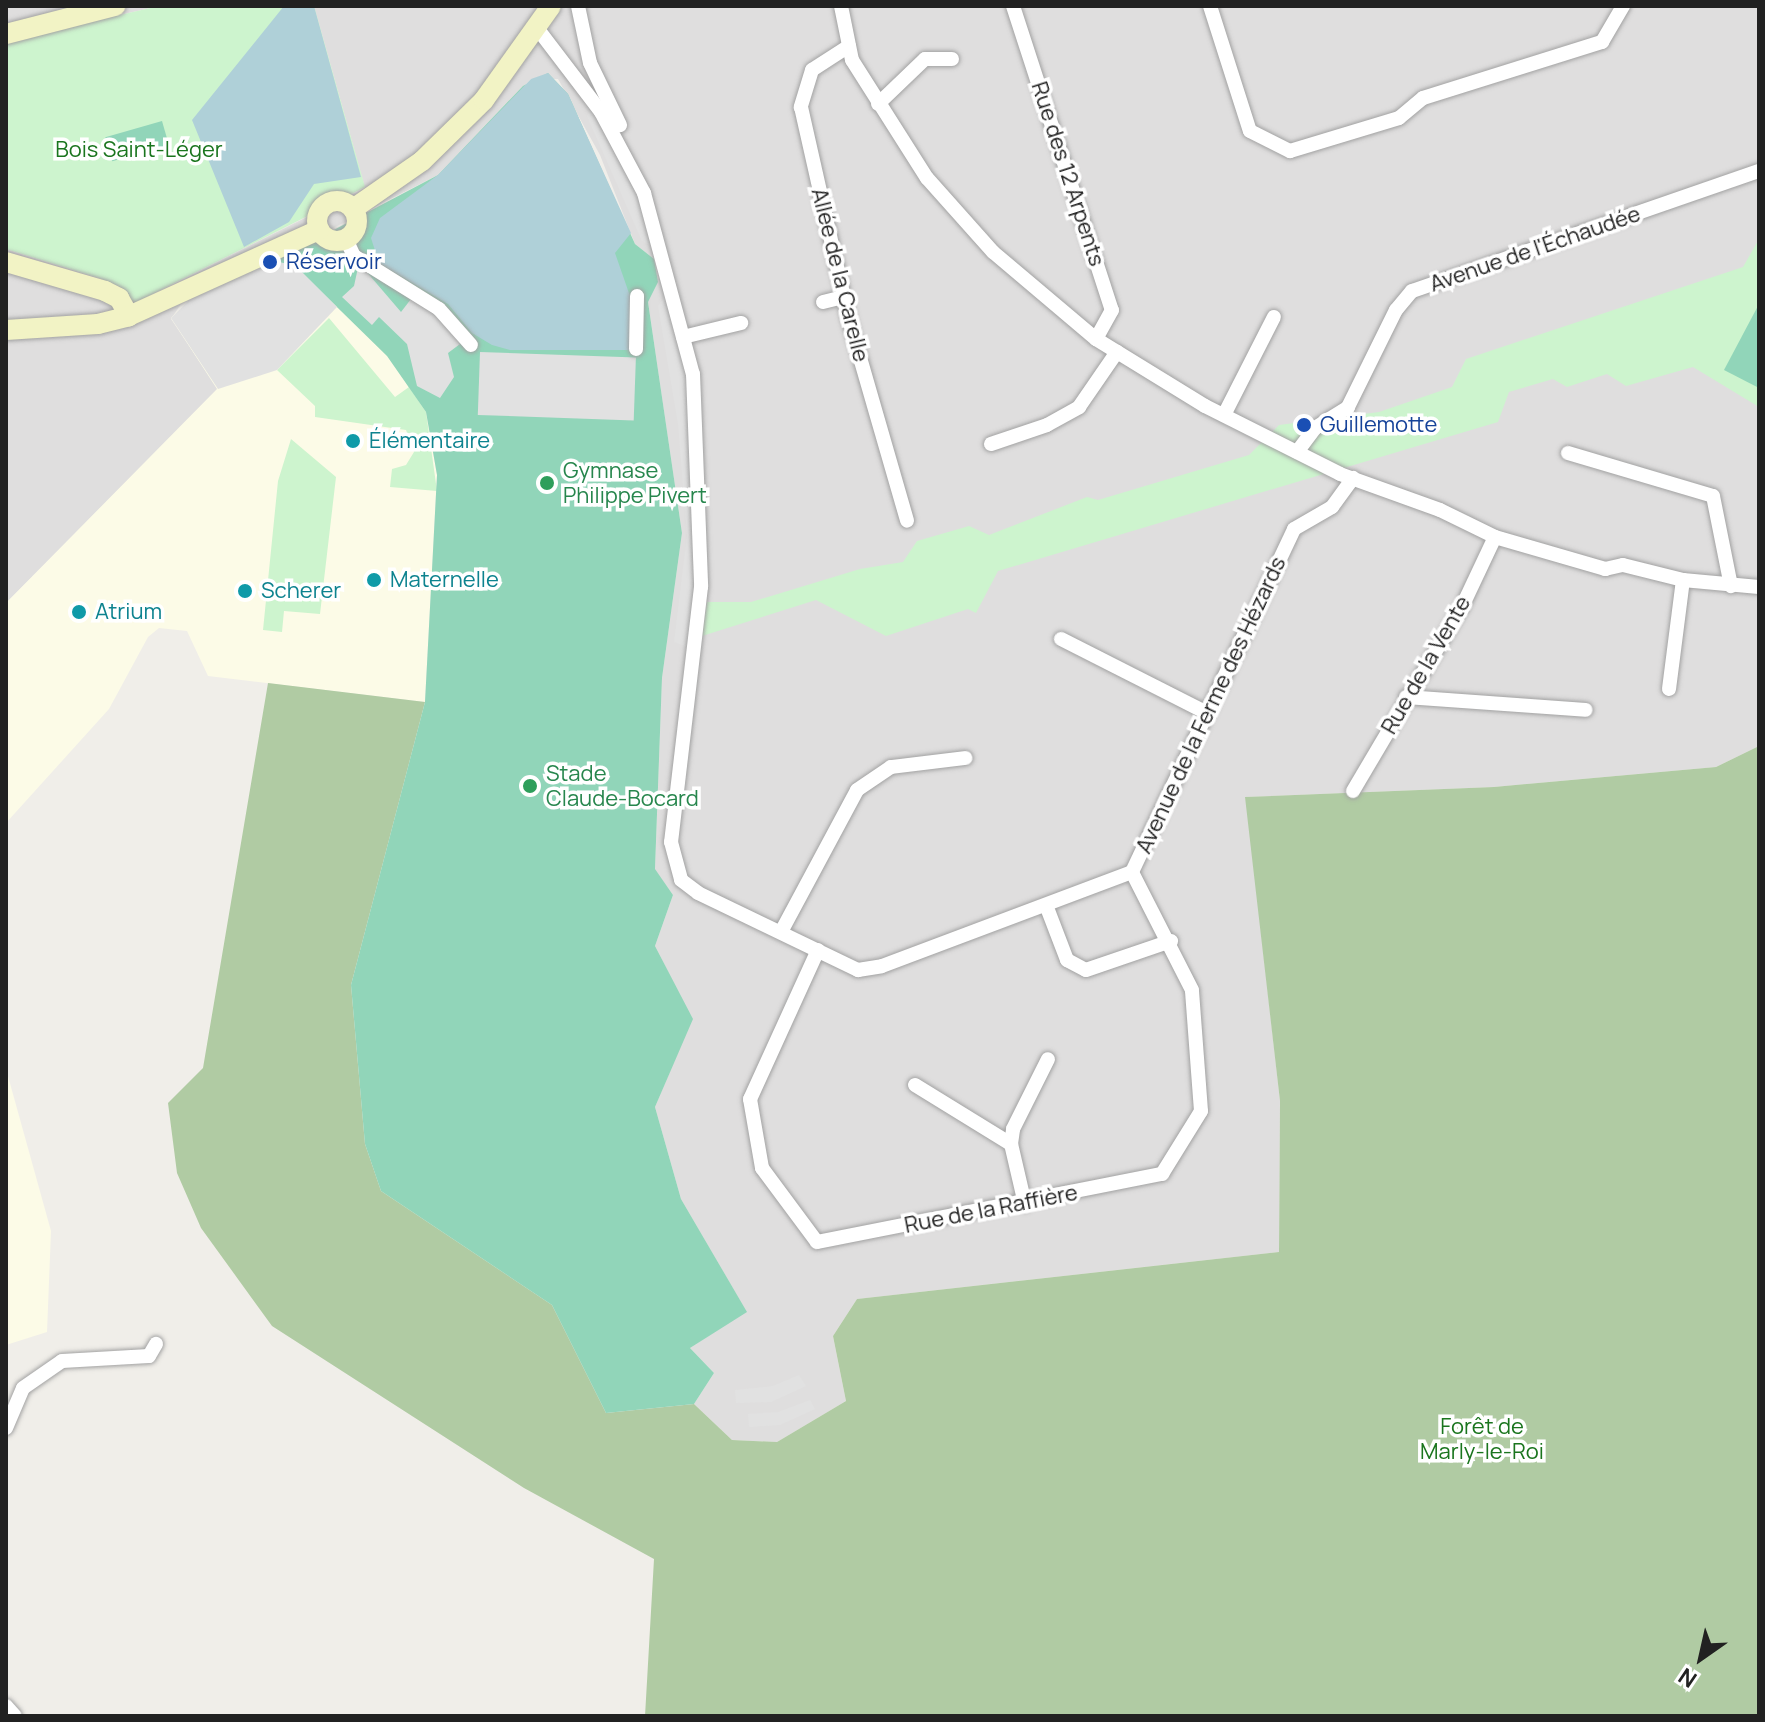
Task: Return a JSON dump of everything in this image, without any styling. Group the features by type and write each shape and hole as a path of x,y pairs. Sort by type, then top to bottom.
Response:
{"street":[{"path":"6,34 115,6"},
{"path":"353,209 422,161 484,100 551,6"},
{"path":"578,6 590,63 620,125"},
{"path":"841,6 849,46 878,104 927,178 971,230 1031,288 1096,339 1224,415 1297,452 1495,537 1605,569 1623,565 1683,580 1759,587"},
{"name":"Rue des 12 Arpents","path":"1013,6 1112,310 1096,339"},
{"path":"1210,6 1250,131 1290,151 1399,118 1423,98 1602,42 1623,6"},
{"name":"Avenue de la Ferme des Hézards","path":"537,28 601,112 644,193 693,374 701,587 686,687 673,862 681,880 698,893 858,970 882,966 1132,872 1294,529 1332,507 1353,478"},
{"name":"Allée de la Carelle","path":"849,46 812,70 801,107 843,297 907,521"},
{"path":"878,104 925,59 952,59"},
{"name":"Avenue de l'Échaudée","path":"1297,452 1315,428 1348,407 1396,310 1412,291 1759,171"},
{"path":"350,248 357,226 353,209 342,202 329,203 319,211 319,230 328,239 350,248 439,309 471,345"},
{"path":"6,330 98,324 129,316 319,230"},
{"path":"6,262 105,291 119,298 129,316"},
{"path":"636,349 637,296"},
{"path":"823,302 843,297"},
{"path":"1224,415 1274,317"},
{"path":"683,337 741,323"},
{"path":"991,444 1047,425 1079,407 1117,352"},
{"path":"1568,453 1713,496 1731,586"},
{"name":"Rue de la Vente","path":"1353,791 1462,607 1495,537"},
{"path":"1669,689 1683,580"},
{"path":"1061,639 1207,713"},
{"path":"1406,697 1586,710"},
{"path":"781,932 857,790 891,767 965,758"},
{"name":"Rue de la Raffière","path":"818,950 750,1099 762,1168 817,1242 1025,1204 1162,1174 1201,1111 1192,990 1171,941 1132,872"},
{"path":"1046,905 1067,960 1086,970 1171,941"},
{"path":"1025,1204 1011,1144 1013,1129 1048,1059"},
{"path":"915,1085 1011,1144"},
{"path":"6,1428 23,1388 62,1361 149,1356 156,1344"},
{"path":"6,1706 15,1716"}],"shaded area":[{"path":"6,6 159,6 6,41"},
{"path":"314,6 1759,6 1759,746 1716,767 1494,787 1246,797 1280,1101 1279,1252 857,1299 833,1336 846,1401 777,1442 732,1440 694,1404 714,1373 690,1348 746,1311 681,1199 655,1107 692,1019 655,946 673,895 655,870 662,678 682,533 648,302 654,259 635,244 600,155 558,79 531,79 438,175 274,258 193,286 171,319 218,389 6,603 6,249 102,279 135,303 365,188"},
{"path":"595,103 662,251 642,241 587,116"},
{"path":"275,261 296,266 387,355 426,412 437,475 425,702 208,676 187,631 159,628 148,637 109,709 6,823 6,603 217,389 171,318 196,293"},
{"path":"275,261 296,266 337,307 277,370 218,389 171,318 196,293"},
{"path":"359,263 401,312 411,299 427,307 458,339 460,344 448,353 454,377 440,398 417,386 407,344 379,317 372,325 342,297 354,286"},
{"path":"671,287 683,337 701,502 692,649 674,642 687,535 678,424 658,306"},
{"path":"480,352 636,357 634,420 478,415"},
{"path":"6,1069 51,1231 47,1332 6,1345"},
{"path":"799,1375 806,1386 771,1402 736,1403 735,1390 773,1386"},
{"path":"810,1400 815,1409 780,1425 749,1427 748,1414 778,1412"}],"green space":[{"name":"Bois Saint-Léger","path":"159,6 314,6 365,187 135,303 102,279 6,249 6,41"},
{"name":"Stade Claude-Bocard","path":"548,73 568,94 635,244 654,259 658,282 648,302 682,533 662,678 655,869 673,895 655,946 693,1019 655,1107 681,1199 747,1312 690,1348 714,1373 694,1404 606,1413 552,1305 381,1191 365,1144 351,985 425,702 437,475 426,412 387,356 296,267 275,261 438,175 523,86"},
{"path":"162,121 169,145 112,161 105,137"},
{"path":"1759,239 1759,407 1693,367 1626,386 1607,374 1567,387 1553,379 1509,392 1498,422 998,571 976,613 968,609 886,636 816,600 702,636 707,602 751,602 860,569 903,562 917,541 969,526 989,535 1087,497 1098,500 1249,455 1279,425 1379,412 1452,387 1466,359 1743,267"},
{"path":"1759,304 1759,388 1724,370"},
{"path":"329,318 395,397 409,387 426,412 437,491 390,487 392,469 406,465 414,452 406,430 315,417 315,406 277,370"},
{"path":"291,439 336,477 320,614 284,611 282,632 263,630 278,481"},
{"name":"Forêt de Marly-le-Roi","path":"268,683 425,702 351,985 365,1144 381,1191 552,1305 606,1413 694,1404 732,1440 777,1442 846,1401 833,1336 857,1299 1279,1252 1280,1101 1245,797 1494,787 1716,767 1759,746 1759,1716 645,1716 654,1559 524,1488 272,1326 201,1228 177,1173 168,1103 203,1068"}],"water":[{"path":"284,6 314,6 361,177 314,184 289,222 244,247 192,120"},
{"path":"548,73 568,94 631,233 615,253 630,296 629,350 510,350 492,345 472,333 448,304 379,263 371,238 380,218 438,175 531,79"}],"place":[{"name":"Réservoir","path":"270,262"},
{"name":"Guillemotte","path":"1304,425"},
{"name":"Élémentaire","path":"353,441"},
{"name":"Gymnase Philippe Pivert","path":"547,483"},
{"name":"Maternelle","path":"374,580"},
{"name":"Scherer","path":"245,591"},
{"name":"Atrium","path":"79,612"},
{"name":"Stade Claude-Bocard","path":"530,786"}]}
